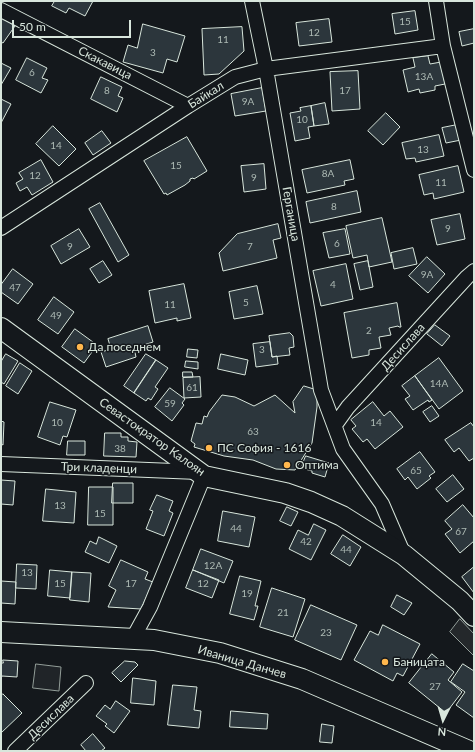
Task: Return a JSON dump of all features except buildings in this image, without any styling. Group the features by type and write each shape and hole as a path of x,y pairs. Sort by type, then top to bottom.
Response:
{"main road":[{"name":"Севастократор Калоян","path":"1,328 201,474 285,493 311,502 342,516 404,554 460,601 474,616"},
{"name":"Иваница Данчев","path":"1,632 154,640 220,653 302,679 469,751"}],"street":[{"name":"Герганица","path":"252,1 266,69 321,390 335,425"},
{"path":"436,1 443,46 474,170"},
{"name":"Скакавица","path":"1,10 188,106"},
{"name":"Байкал","path":"1,228 235,77 266,69 443,46"},
{"name":"Десислава","path":"335,425 353,402 474,271"},
{"name":"Севастократор Калоян","path":"335,425 343,449 382,504 404,554"},
{"name":"Три кладенци","path":"1,464 201,474"},
{"path":"133,638 150,607 201,474"},
{"name":"Десислава","path":"15,751 86,683"}],"shaded area":[{"path":"460,619 474,634 474,656 450,632"},
{"path":"36,664 61,667 59,691 33,688"}],"place":[{"name":"Да поседнем","path":"80,347"},
{"name":"ПС София - 1616","path":"209,448"},
{"name":"Оптима","path":"287,465"},
{"name":"Баницата","path":"385,662"}]}
